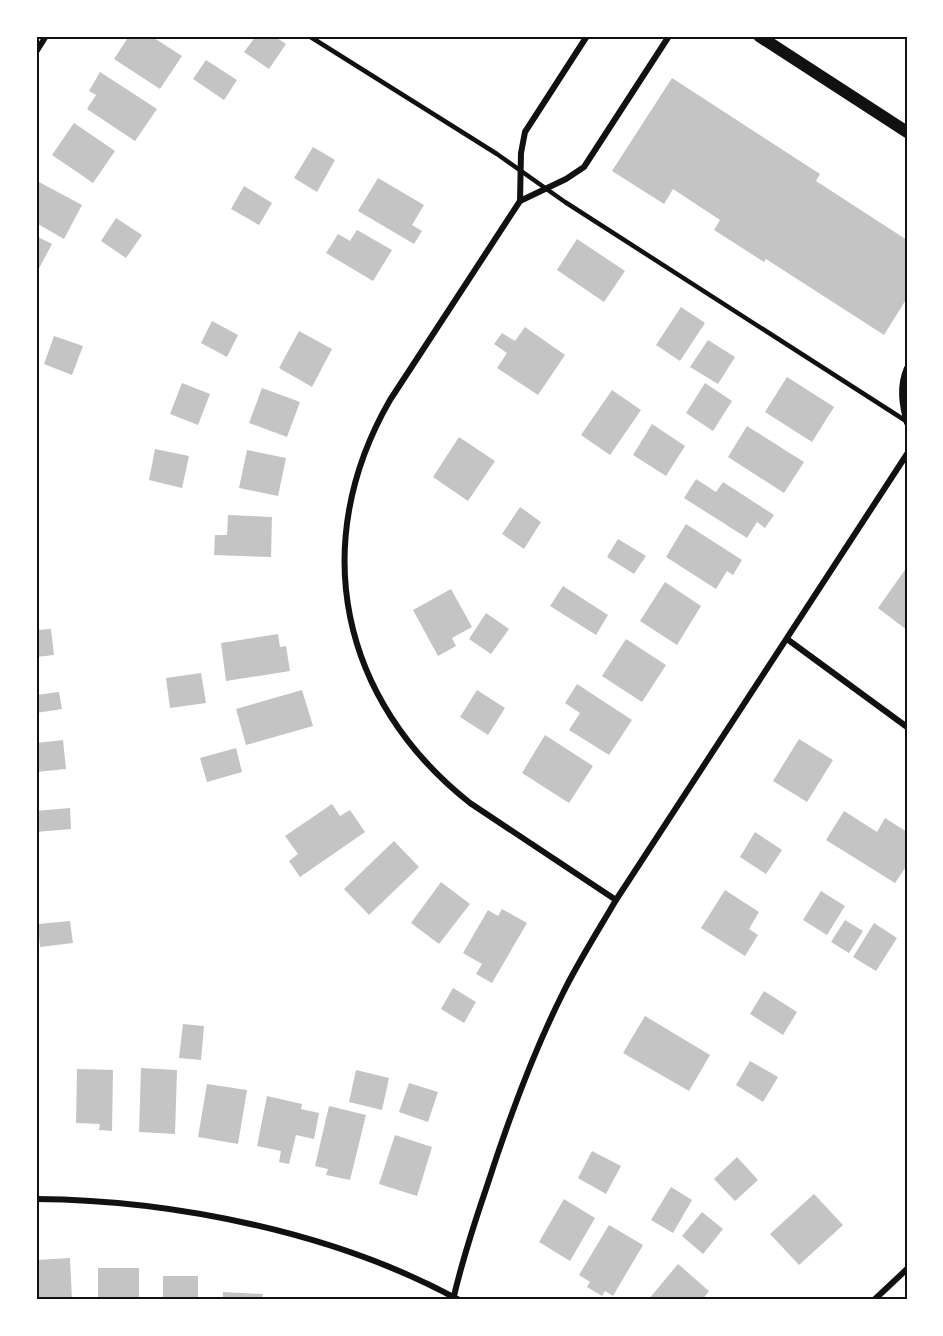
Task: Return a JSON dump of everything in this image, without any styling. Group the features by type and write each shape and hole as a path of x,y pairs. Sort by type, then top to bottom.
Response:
{"main road":[{"path":"759,36 907,132"}],"street":[{"path":"36,52 46,36"},
{"path":"587,36 525,132 521,153 520,201 376,424 355,479 348,507 345,580 354,632 363,662 381,700 410,745 448,786 470,803 616,900"},
{"path":"520,201 584,167 669,36"},
{"path":"907,368 902,385 902,404 907,422"},
{"path":"36,1199 152,1207 253,1224 302,1237 358,1256 455,1299 466,1251 493,1167 524,1080 562,994 616,900 907,454"},
{"path":"787,639 907,727"},
{"path":"873,1300 907,1269"}],"lane":[{"path":"309,36 907,422"}],"building":[{"path":"129,36 151,36 182,56 160,89 114,59"},
{"path":"256,36 274,36 286,44 269,69 244,52"},
{"path":"206,60 237,80 224,100 193,79"},
{"path":"100,72 157,109 135,141 87,109 96,95 89,91"},
{"path":"672,78 820,174 816,181 907,240 907,298 884,335 766,259 764,262 714,230 720,220 673,189 664,204 612,171"},
{"path":"74,123 115,151 93,183 52,155"},
{"path":"313,147 335,160 317,192 294,178"},
{"path":"378,178 424,205 412,225 422,231 414,244 358,211"},
{"path":"39,182 82,205 64,239 36,223 36,187"},
{"path":"244,186 272,203 259,225 231,209"},
{"path":"116,218 142,235 126,258 101,241"},
{"path":"357,230 392,250 373,281 326,253 338,234 350,241"},
{"path":"36,236 52,244 36,274"},
{"path":"577,239 625,271 604,302 557,270"},
{"path":"681,307 705,323 680,361 656,345"},
{"path":"212,321 238,335 227,357 201,343"},
{"path":"525,327 565,355 538,395 497,368 507,353 494,344 502,333 515,341"},
{"path":"299,331 332,349 312,387 279,368"},
{"path":"54,336 83,346 72,375 44,364"},
{"path":"708,340 735,357 718,384 690,367"},
{"path":"787,377 834,407 812,442 765,412"},
{"path":"182,383 210,394 198,425 170,414"},
{"path":"705,383 732,401 713,431 686,413"},
{"path":"262,388 300,402 287,437 249,423"},
{"path":"612,390 641,410 610,455 581,435"},
{"path":"652,424 685,446 666,476 633,455"},
{"path":"747,426 804,462 784,493 728,457"},
{"path":"459,437 495,461 468,501 433,477"},
{"path":"155,449 189,456 182,488 149,480"},
{"path":"247,450 286,458 278,496 239,488"},
{"path":"696,479 716,492 723,482 774,515 765,528 757,522 747,538 684,498"},
{"path":"520,507 541,522 524,549 502,534"},
{"path":"228,515 272,517 271,557 214,555 215,535 227,535"},
{"path":"686,524 742,560 733,575 727,571 716,589 666,557"},
{"path":"618,539 646,556 634,574 607,557"},
{"path":"907,567 907,630 878,608"},
{"path":"665,582 701,606 677,645 640,621"},
{"path":"563,586 608,615 596,635 550,606"},
{"path":"451,589 472,627 452,638 456,646 438,656 413,610"},
{"path":"486,613 509,629 491,654 469,639"},
{"path":"51,629 54,655 36,657 36,630"},
{"path":"278,634 280,647 286,646 290,671 226,681 221,643"},
{"path":"626,639 666,665 642,702 602,676"},
{"path":"201,673 206,703 170,708 166,678"},
{"path":"577,684 632,720 609,755 569,730 580,713 565,703"},
{"path":"302,690 313,726 246,745 236,709"},
{"path":"477,690 505,708 488,735 460,717"},
{"path":"59,692 62,709 36,713 36,695"},
{"path":"545,735 593,766 569,803 522,773"},
{"path":"799,739 833,760 807,802 773,781"},
{"path":"63,740 66,769 36,772 36,743"},
{"path":"236,748 242,772 207,782 200,758"},
{"path":"332,804 340,816 350,810 365,832 300,877 289,861 298,854 285,836"},
{"path":"70,808 71,829 36,832 36,811"},
{"path":"844,811 877,832 885,818 907,832 907,865 895,883 826,840"},
{"path":"755,832 782,850 766,874 740,857"},
{"path":"394,841 419,867 369,915 344,889"},
{"path":"441,882 470,904 439,944 411,923"},
{"path":"725,890 759,912 749,929 758,935 745,956 701,928"},
{"path":"821,891 845,906 827,935 803,920"},
{"path":"502,909 527,923 492,983 476,974 482,964 463,953 488,910 498,916"},
{"path":"845,920 863,931 849,953 831,942"},
{"path":"70,921 73,943 40,947 38,924"},
{"path":"874,923 897,938 876,971 853,957"},
{"path":"453,988 476,1002 464,1023 441,1009"},
{"path":"764,991 797,1012 783,1035 750,1014"},
{"path":"645,1016 710,1055 689,1091 623,1053"},
{"path":"183,1024 204,1026 201,1060 179,1058"},
{"path":"750,1061 778,1077 763,1102 736,1085"},
{"path":"141,1068 177,1070 175,1134 139,1132"},
{"path":"77,1069 113,1070 112,1131 99,1130 100,1124 76,1123"},
{"path":"356,1070 389,1078 382,1110 349,1102"},
{"path":"409,1083 438,1092 428,1122 399,1112"},
{"path":"207,1084 247,1090 238,1144 198,1137"},
{"path":"267,1096 302,1104 301,1109 319,1113 314,1139 296,1135 289,1164 279,1162 281,1151 257,1146"},
{"path":"329,1106 366,1115 350,1180 326,1175 328,1169 315,1166"},
{"path":"395,1135 432,1147 417,1196 379,1184"},
{"path":"592,1151 621,1166 606,1194 578,1178"},
{"path":"737,1157 758,1180 735,1201 714,1179"},
{"path":"671,1187 692,1200 673,1233 651,1220"},
{"path":"814,1194 843,1225 799,1265 770,1234"},
{"path":"564,1199 595,1218 570,1261 539,1242"},
{"path":"702,1212 723,1229 703,1254 682,1236"},
{"path":"609,1225 643,1245 613,1296 605,1291 602,1296 587,1287 590,1282 579,1275"},
{"path":"70,1258 72,1300 36,1300 36,1260"},
{"path":"678,1264 709,1291 702,1300 648,1300"},
{"path":"98,1268 139,1268 139,1300 98,1300"},
{"path":"163,1276 198,1276 198,1300 163,1300"},
{"path":"223,1292 263,1294 262,1300 223,1300"}]}
